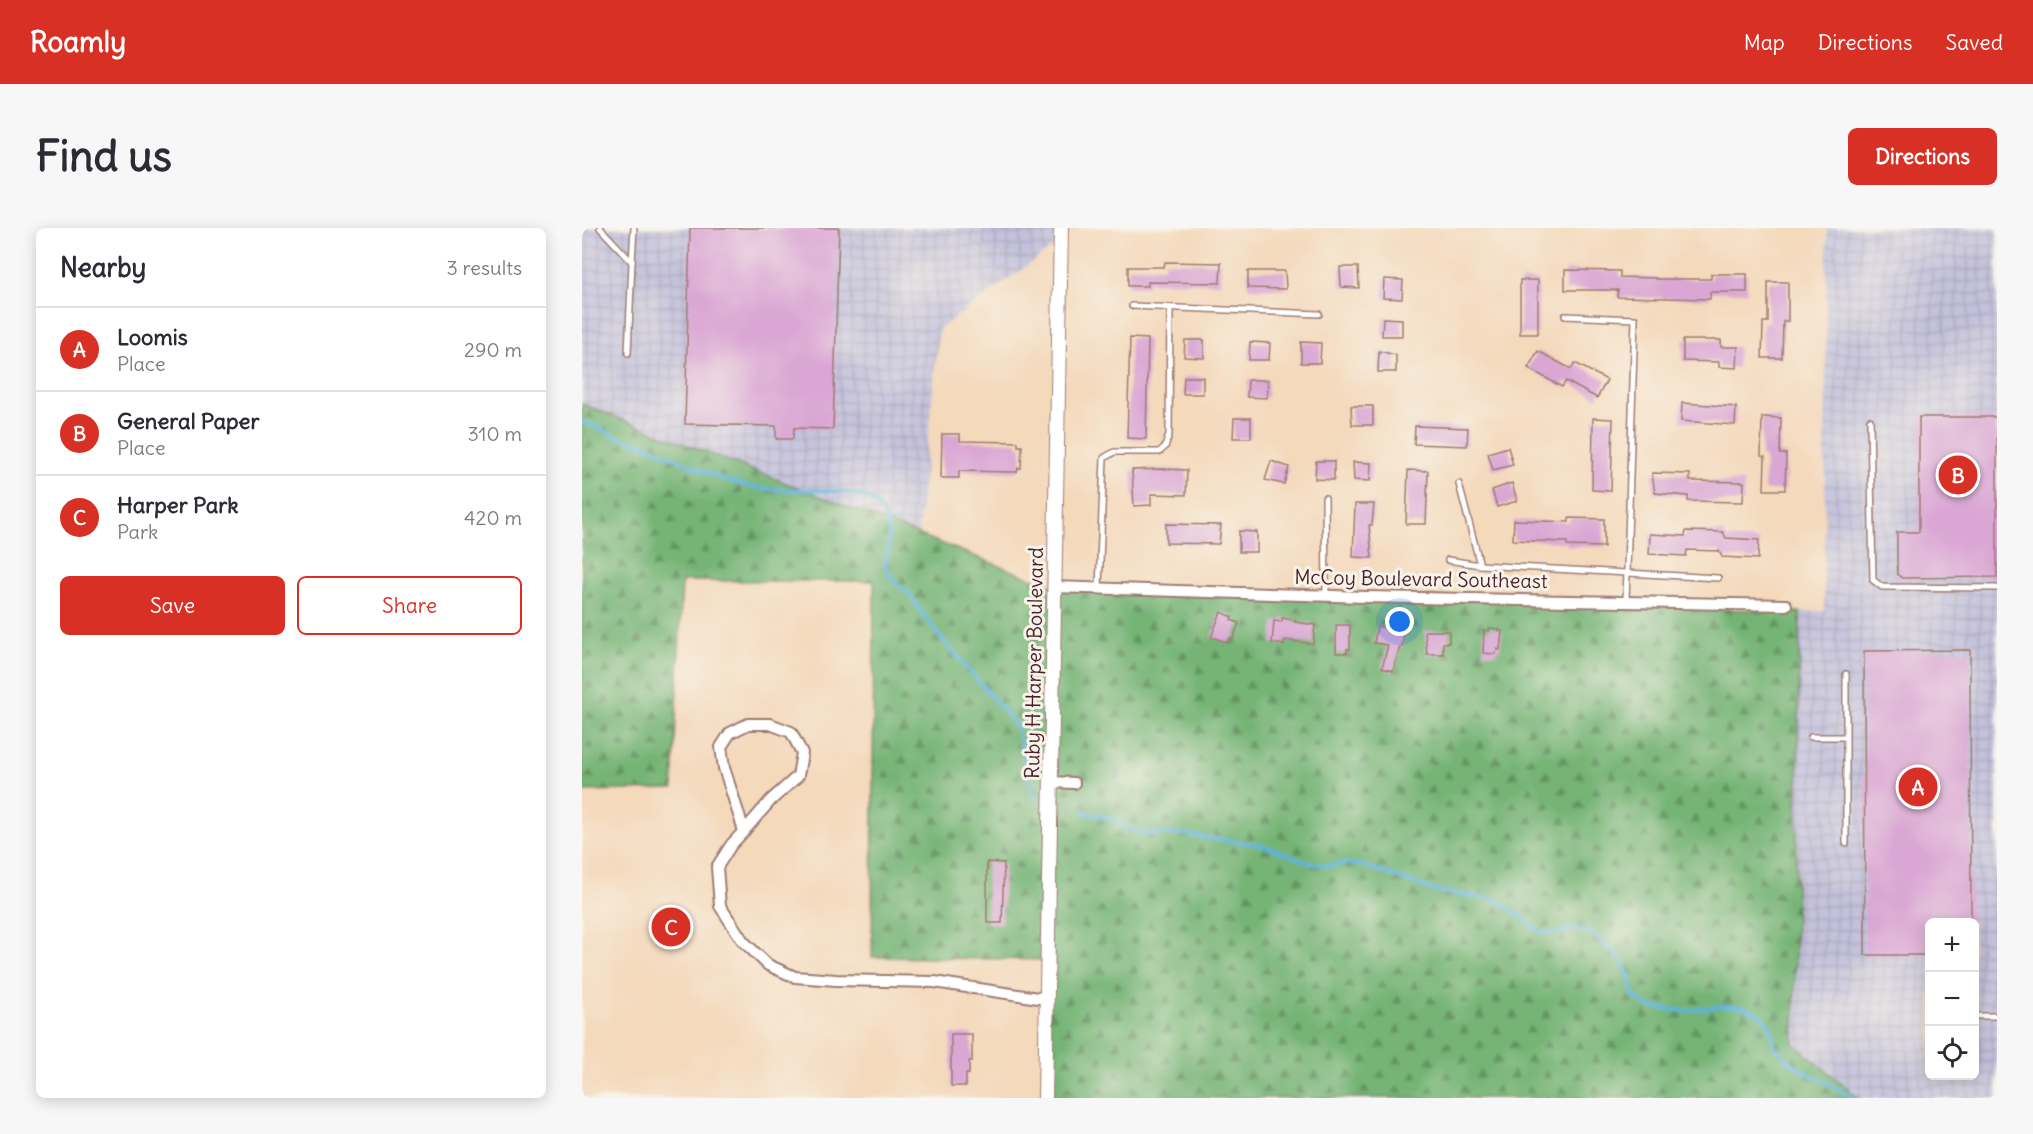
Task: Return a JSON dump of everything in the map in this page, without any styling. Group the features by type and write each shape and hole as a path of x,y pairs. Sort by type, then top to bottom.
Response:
{"street":[{"name":"Ruby H Harper Boulevard","path":"1045,1098 1061,228"},
{"name":"McCoy Boulevard Southeast","path":"1054,586 1326,595 1786,605"},
{"path":"744,831 724,768 721,747 730,733 748,724 770,724 791,732 802,753 798,776 771,800 744,831 731,845 717,867 720,906 743,941 768,965 795,977 934,982 1038,998 1047,996"},
{"path":"1051,782 1074,783"}],"lane":[{"path":"600,228 632,262"},
{"path":"628,352 634,228"},
{"path":"1132,306 1319,314"},
{"path":"1099,588 1104,458 1114,452 1159,452 1165,447 1169,434 1170,308"},
{"path":"1565,316 1635,319 1626,602"},
{"path":"1870,420 1873,580 1882,587 1997,588"},
{"path":"1459,484 1480,565"},
{"path":"1325,498 1326,595"},
{"path":"1448,560 1480,565 1718,578"},
{"path":"1846,674 1846,843"},
{"path":"1811,737 1845,737"},
{"path":"1979,1016 1997,1016"}],"shaded area":[{"path":"582,228 1063,228 1063,240 939,329 918,534 582,404"},
{"path":"1827,228 1997,228 1997,1098 1859,1098 1794,1044 1800,612 1824,611"}],"green space":[{"path":"582,404 1049,585 1800,612 1794,1044 1859,1098 1046,1098 1050,960 872,957 874,581 682,581 673,789 582,791"}],"building":[{"path":"690,228 839,228 833,429 794,428 793,439 776,439 776,426 685,424"},
{"path":"1165,262 1221,263 1220,283 1148,282 1148,286 1128,286 1128,267 1164,267"},
{"path":"1340,267 1358,267 1359,288 1341,287"},
{"path":"1565,270 1620,271 1620,277 1656,279 1711,279 1711,274 1747,274 1747,292 1710,292 1710,299 1617,297 1618,290 1565,290"},
{"path":"1248,271 1285,271 1286,289 1248,288"},
{"path":"1384,279 1403,280 1402,299 1383,298"},
{"path":"1520,280 1538,280 1538,334 1520,334"},
{"path":"1768,282 1788,282 1788,321 1783,321 1782,358 1762,358 1763,322 1768,322"},
{"path":"1383,318 1402,319 1402,336 1382,336"},
{"path":"1130,338 1148,339 1146,439 1127,438"},
{"path":"1185,340 1204,340 1204,358 1184,357"},
{"path":"1683,340 1721,340 1721,347 1738,347 1737,368 1719,367 1719,362 1683,361"},
{"path":"1250,342 1270,343 1269,360 1249,360"},
{"path":"1301,342 1321,343 1320,363 1301,363"},
{"path":"1379,351 1396,355 1396,372 1378,372"},
{"path":"1538,351 1571,369 1575,363 1607,380 1597,398 1566,381 1562,387 1528,368"},
{"path":"1184,377 1203,377 1203,394 1183,394"},
{"path":"1248,380 1268,380 1267,398 1247,397"},
{"path":"1682,403 1736,407 1735,425 1681,421"},
{"path":"1351,406 1373,406 1373,425 1352,425"},
{"path":"1762,417 1781,418 1780,454 1786,454 1785,490 1764,490 1765,457 1761,456"},
{"path":"1919,417 1997,417 1997,577 1902,578 1897,574 1897,532 1919,532"},
{"path":"1234,418 1251,418 1251,438 1233,438"},
{"path":"1593,418 1613,419 1611,491 1592,490"},
{"path":"1415,426 1468,428 1467,446 1414,444"},
{"path":"942,434 960,434 960,441 1018,442 1018,446 1022,446 1021,468 1018,468 1017,472 959,471 959,478 941,478"},
{"path":"1508,447 1513,465 1493,470 1488,453"},
{"path":"1271,461 1289,467 1284,484 1265,480"},
{"path":"1316,461 1334,461 1334,480 1315,479"},
{"path":"1353,462 1371,463 1370,481 1354,480"},
{"path":"1132,470 1187,470 1186,495 1151,494 1151,505 1134,506"},
{"path":"1408,470 1428,471 1426,524 1406,524"},
{"path":"1652,473 1690,474 1690,481 1744,482 1743,502 1688,501 1688,496 1655,493"},
{"path":"1512,483 1517,501 1497,507 1492,490"},
{"path":"1355,504 1374,504 1372,525 1369,525 1372,558 1353,557"},
{"path":"1569,518 1604,519 1604,547 1567,546 1567,542 1513,540 1514,520 1569,522"},
{"path":"1166,524 1221,525 1219,544 1166,543"},
{"path":"1239,531 1257,532 1257,552 1239,552"},
{"path":"1686,531 1723,532 1726,538 1759,540 1758,559 1722,557 1719,551 1687,550 1686,556 1649,554 1650,534 1685,536"},
{"path":"1221,612 1239,623 1229,643 1211,637"},
{"path":"1282,618 1315,625 1313,644 1285,640 1284,645 1272,643 1274,621 1282,622"},
{"path":"1389,624 1405,627 1402,647 1400,647 1393,671 1382,668 1388,645 1374,643 1377,626 1388,628"},
{"path":"1336,625 1350,625 1350,649 1347,649 1347,653 1336,653"},
{"path":"1489,628 1502,631 1500,650 1497,649 1496,654 1483,653 1484,630 1489,631"},
{"path":"1425,631 1449,631 1449,643 1443,643 1443,654 1427,654"},
{"path":"1970,650 1971,918 1925,918 1925,955 1865,955 1864,651"},
{"path":"987,862 1004,863 1002,923 987,923"},
{"path":"951,1034 972,1034 972,1061 969,1061 966,1086 951,1086"}],"waterway":[{"path":"582,422 620,438 650,447 705,472 744,485 770,489 847,492 860,495 878,506 887,521 889,539 885,566 894,582 909,593 942,639 1016,725 1034,796 1040,798"},
{"path":"1083,812 1109,818 1126,828 1144,834 1181,834 1256,844 1309,863 1328,866 1346,863 1365,866 1436,891 1492,899 1509,907 1538,931 1557,934 1575,928 1593,934 1620,960 1629,976 1633,994 1648,1007 1685,1011 1722,1006 1741,1007 1759,1013 1771,1028 1774,1046 1787,1060 1855,1098"}],"place":[{"name":"General Paper","path":"1958,475"},
{"name":"Loomis","path":"1918,787"},
{"name":"Harper Park","path":"671,927"}]}
